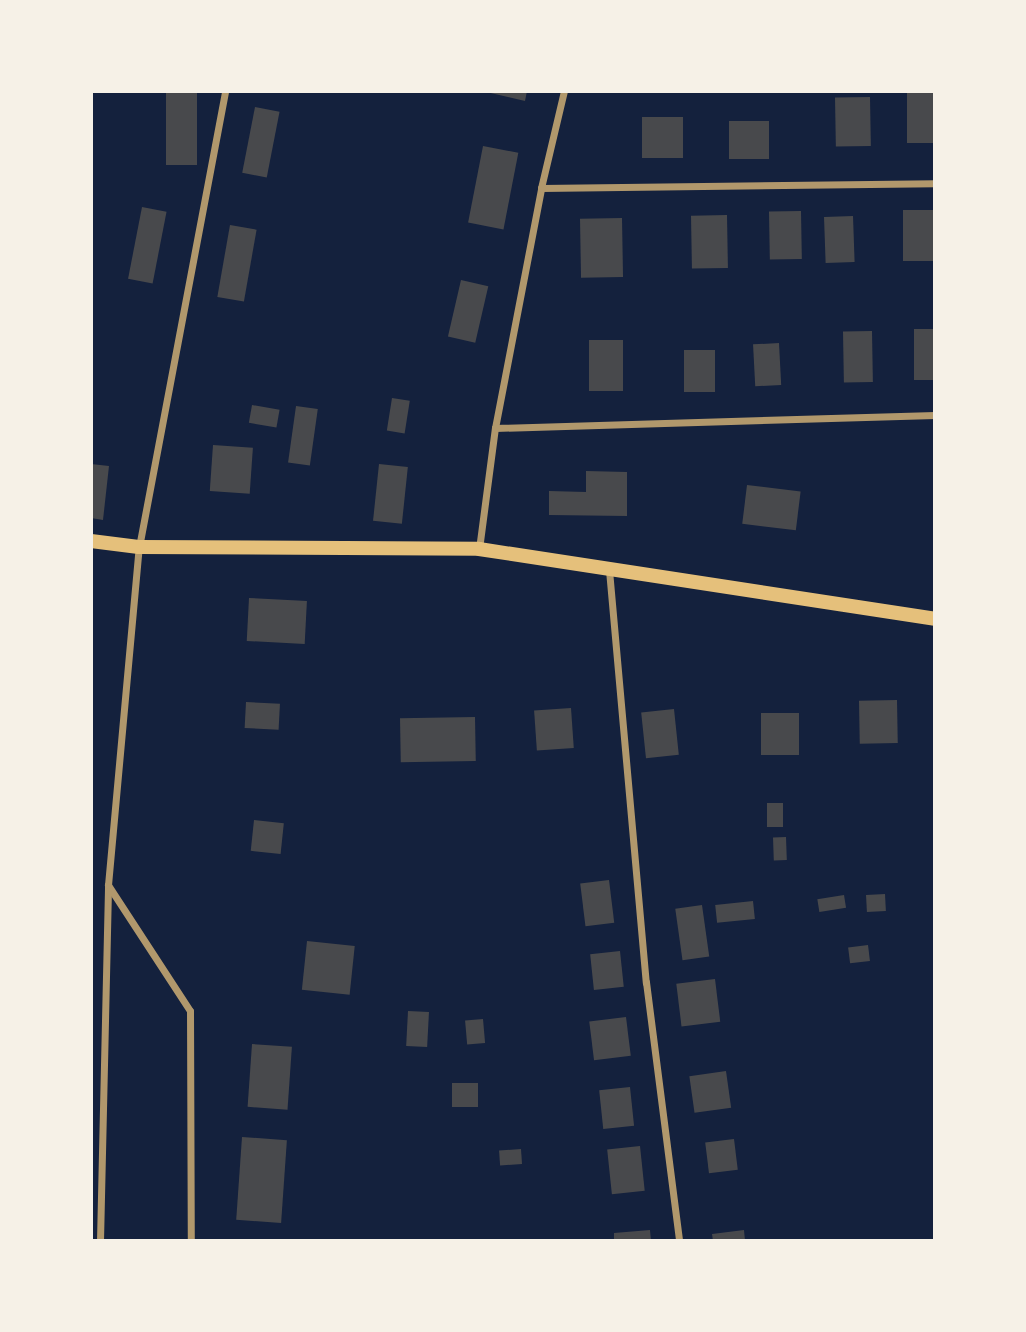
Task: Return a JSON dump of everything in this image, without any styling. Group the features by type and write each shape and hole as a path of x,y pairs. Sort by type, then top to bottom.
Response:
{"main road":[{"path":"91,541 139,547 478,549 935,619"}],"street":[{"path":"100,1241 108,884 139,547 225,91"},
{"path":"478,549 495,428 541,188 564,91"},
{"path":"541,188 935,183"},
{"path":"495,428 935,415"},
{"path":"609,570 646,982 679,1241"},
{"path":"108,884 190,1011 191,1241"}],"building":[{"path":"166,91 197,91 197,165 166,165"},
{"path":"482,91 527,91 525,101"},
{"path":"907,91 935,91 935,143 907,143"},
{"path":"870,97 871,146 836,147 835,98"},
{"path":"255,107 280,112 267,178 242,173"},
{"path":"642,117 683,117 683,158 642,158"},
{"path":"729,121 769,121 769,159 729,159"},
{"path":"483,146 518,153 503,229 468,223"},
{"path":"142,207 167,212 153,283 128,279"},
{"path":"903,210 935,210 935,261 903,261"},
{"path":"801,211 802,259 770,260 769,212"},
{"path":"727,215 728,268 692,269 691,216"},
{"path":"853,216 855,262 826,263 824,217"},
{"path":"622,218 623,277 581,278 580,219"},
{"path":"230,225 257,230 244,302 217,297"},
{"path":"461,280 488,286 475,343 448,337"},
{"path":"914,329 935,329 935,380 914,380"},
{"path":"872,331 873,382 844,382 843,332"},
{"path":"589,340 623,340 623,391 589,391"},
{"path":"779,343 781,385 755,386 753,344"},
{"path":"684,350 715,350 715,392 684,392"},
{"path":"392,398 410,401 405,433 387,431"},
{"path":"252,405 280,410 276,428 249,423"},
{"path":"296,406 318,409 310,466 288,462"},
{"path":"213,445 253,448 250,494 210,491"},
{"path":"91,464 109,466 103,520 91,518"},
{"path":"379,464 408,467 402,524 373,521"},
{"path":"586,471 627,472 627,516 549,515 549,491 586,492"},
{"path":"747,485 801,492 796,530 742,524"},
{"path":"249,598 307,601 305,644 247,641"},
{"path":"897,700 898,743 860,744 859,701"},
{"path":"246,702 280,704 279,730 245,728"},
{"path":"571,708 574,748 537,750 534,711"},
{"path":"674,709 679,755 646,758 641,712"},
{"path":"761,713 799,713 799,755 761,755"},
{"path":"475,717 476,761 401,762 400,718"},
{"path":"767,803 783,803 783,827 767,827"},
{"path":"254,820 284,823 281,854 251,851"},
{"path":"773,837 786,837 787,860 774,860"},
{"path":"609,880 614,923 585,926 580,884"},
{"path":"885,894 886,911 867,912 866,895"},
{"path":"844,895 846,908 819,912 817,899"},
{"path":"753,901 755,919 717,923 715,905"},
{"path":"702,905 709,956 682,960 675,909"},
{"path":"307,941 355,946 350,995 302,990"},
{"path":"868,945 870,961 850,963 848,947"},
{"path":"620,951 624,987 594,990 590,954"},
{"path":"715,979 720,1022 682,1026 676,984"},
{"path":"408,1011 429,1012 427,1047 406,1046"},
{"path":"626,1017 631,1056 594,1060 589,1022"},
{"path":"483,1019 485,1043 467,1044 465,1021"},
{"path":"252,1044 292,1047 288,1110 248,1107"},
{"path":"726,1071 731,1108 695,1113 689,1076"},
{"path":"452,1083 478,1083 478,1107 452,1107"},
{"path":"630,1087 634,1126 603,1129 599,1090"},
{"path":"242,1137 287,1140 281,1223 236,1220"},
{"path":"734,1139 738,1170 709,1173 705,1143"},
{"path":"640,1146 645,1191 612,1194 607,1149"},
{"path":"521,1149 522,1164 500,1165 499,1151"},
{"path":"650,1230 651,1241 614,1241 614,1233"},
{"path":"744,1230 745,1241 713,1241 712,1234"}]}
